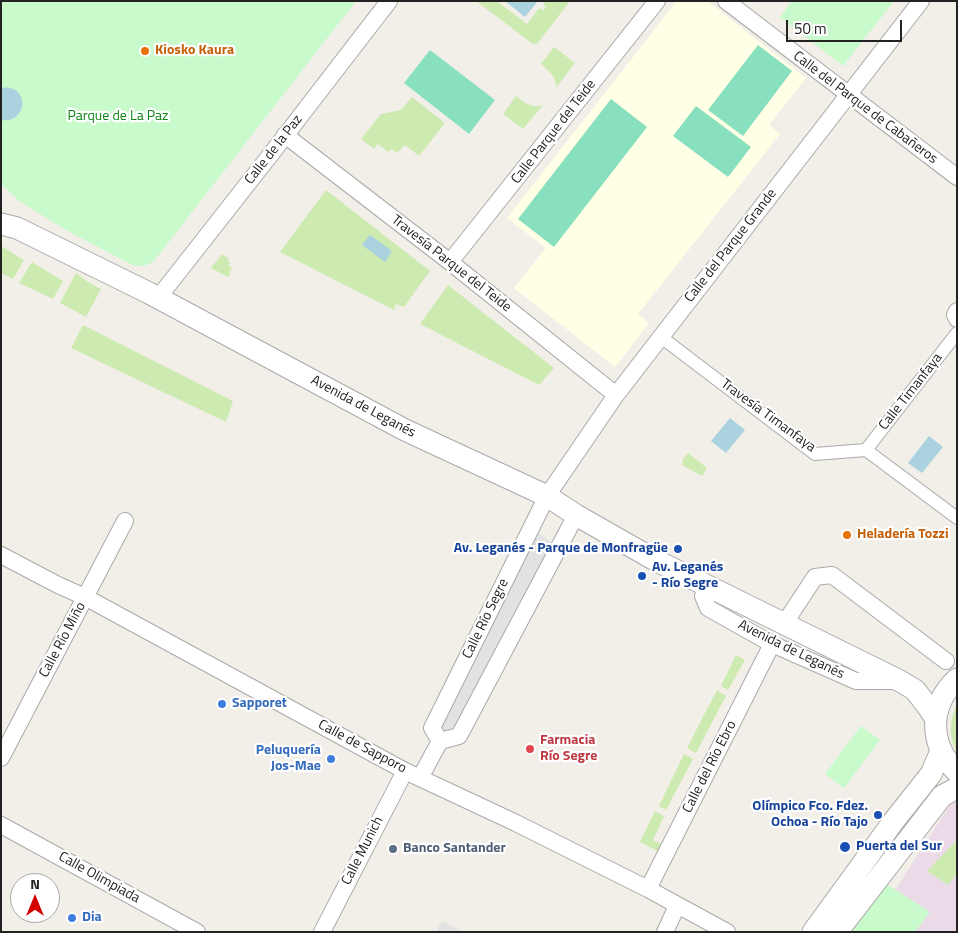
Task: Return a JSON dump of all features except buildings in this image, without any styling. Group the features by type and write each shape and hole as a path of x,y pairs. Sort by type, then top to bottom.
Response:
{"street":[{"name":"Calle de la Paz","path":"158,298 389,1"},
{"name":"Calle Parque del Teide","path":"450,262 657,1"},
{"name":"Calle del Parque de Cabañeros","path":"726,1 957,177"},
{"name":"Calle del Parque Grande","path":"547,496 616,395 921,1"},
{"name":"Travesía Parque del Teide","path":"285,135 450,262 616,395"},
{"name":"Avenida de Leganés","path":"1,212 9,226 158,298 405,430 547,496 651,558 907,686 928,706 936,719"},
{"path":"957,311 955,316 957,319"},
{"name":"Calle Timanfaya","path":"866,450 957,334"},
{"name":"Travesía Timanfaya","path":"661,337 815,454 866,450"},
{"path":"866,450 957,518"},
{"name":"Calle Río Segre","path":"440,741 432,728 547,496"},
{"path":"412,774 440,741 459,736 576,515"},
{"name":"Calle Río Miño","path":"1,758 125,520"},
{"name":"Calle de Sapporo","path":"1,555 85,597 412,774 516,823 727,932"},
{"path":"784,624 815,576 832,576 946,661"},
{"name":"Avenida de Leganés","path":"708,587 703,596 708,608 772,644 856,681 907,686 953,683"},
{"name":"Calle del Río Ebro","path":"648,890 772,644"},
{"path":"953,683 940,703 936,719 936,735 941,751 949,764 957,772"},
{"path":"813,932 893,822 931,774 941,751"},
{"name":"Calle Munich","path":"322,932 412,774"},
{"path":"836,932 942,796 957,788"},
{"name":"Calle Olimpiada","path":"1,825 198,932"},
{"path":"665,932 677,906"}],"shaded area":[{"path":"677,1 707,1 806,78 769,125 780,134 638,314 649,323 615,367 514,288 546,248 507,218"},
{"path":"534,530 555,545 459,736 440,741 436,726"},
{"path":"957,794 957,932 868,932"},
{"path":"442,921 463,932 436,932"}],"green space":[{"name":"Parque de La Paz","path":"1,1 356,1 154,261 141,266 132,265 64,229 18,200 1,184"},
{"path":"476,1 497,1 527,24 539,8 543,10 546,7 543,4 545,1 570,1 537,44 533,44"},
{"path":"792,1 894,1 843,66 780,17"},
{"path":"758,45 792,71 743,136 708,110"},
{"path":"554,47 575,63 556,88 554,77 541,64"},
{"path":"430,50 495,100 469,134 404,83"},
{"path":"516,96 525,103 535,106 543,105 523,129 503,114"},
{"path":"412,97 445,123 419,156 405,145 397,153 391,149 388,152 378,144 374,149 361,139 381,114 401,110"},
{"path":"611,99 647,127 554,247 518,219"},
{"path":"696,106 751,147 728,177 673,136"},
{"path":"326,190 430,271 404,307 396,304 394,310 280,252"},
{"path":"1,246 24,260 13,279 1,273"},
{"path":"222,254 229,259 230,263 228,265 232,268 228,277 211,268"},
{"path":"32,262 63,281 53,299 19,283"},
{"path":"76,273 101,289 86,317 60,303"},
{"path":"448,285 554,368 539,385 420,324"},
{"path":"83,325 233,401 226,422 71,348"},
{"path":"688,453 707,468 702,476 682,465 683,459"},
{"path":"736,655 745,660 728,690 721,686"},
{"path":"717,690 726,696 696,753 687,748"},
{"path":"957,705 957,752 952,741 951,729 952,717"},
{"path":"861,726 880,740 844,788 825,774"},
{"path":"684,754 693,759 666,810 659,806"},
{"path":"655,811 664,816 653,840 663,845 659,852 640,842"},
{"path":"957,840 957,874 948,885 927,871"},
{"path":"885,883 930,912 915,932 848,932"}],"water":[{"path":"505,1 538,1 525,17"},
{"path":"1,88 9,88 16,91 22,101 20,113 9,120 1,120"},
{"path":"370,235 392,251 385,262 362,245"},
{"path":"730,418 745,430 726,453 711,441"},
{"path":"929,436 943,447 922,473 908,463"}],"place":[{"name":"Kiosko Kaura","path":"145,51"},
{"name":"Heladería Tozzi","path":"847,535"},
{"name":"Av. Leganés - Parque de Monfragüe","path":"678,549"},
{"name":"Av. Leganés - Río Segre","path":"642,576"},
{"name":"Sapporet","path":"222,704"},
{"name":"Farmacia Río Segre","path":"530,749"},
{"name":"Peluquería Jos-Mae","path":"331,759"},
{"name":"Olímpico Fco. Fdez. Ochoa - Río Tajo","path":"878,815"},
{"name":"Puerta del Sur","path":"845,847"},
{"name":"Banco Santander","path":"393,849"},
{"name":"Dia","path":"72,918"}]}
